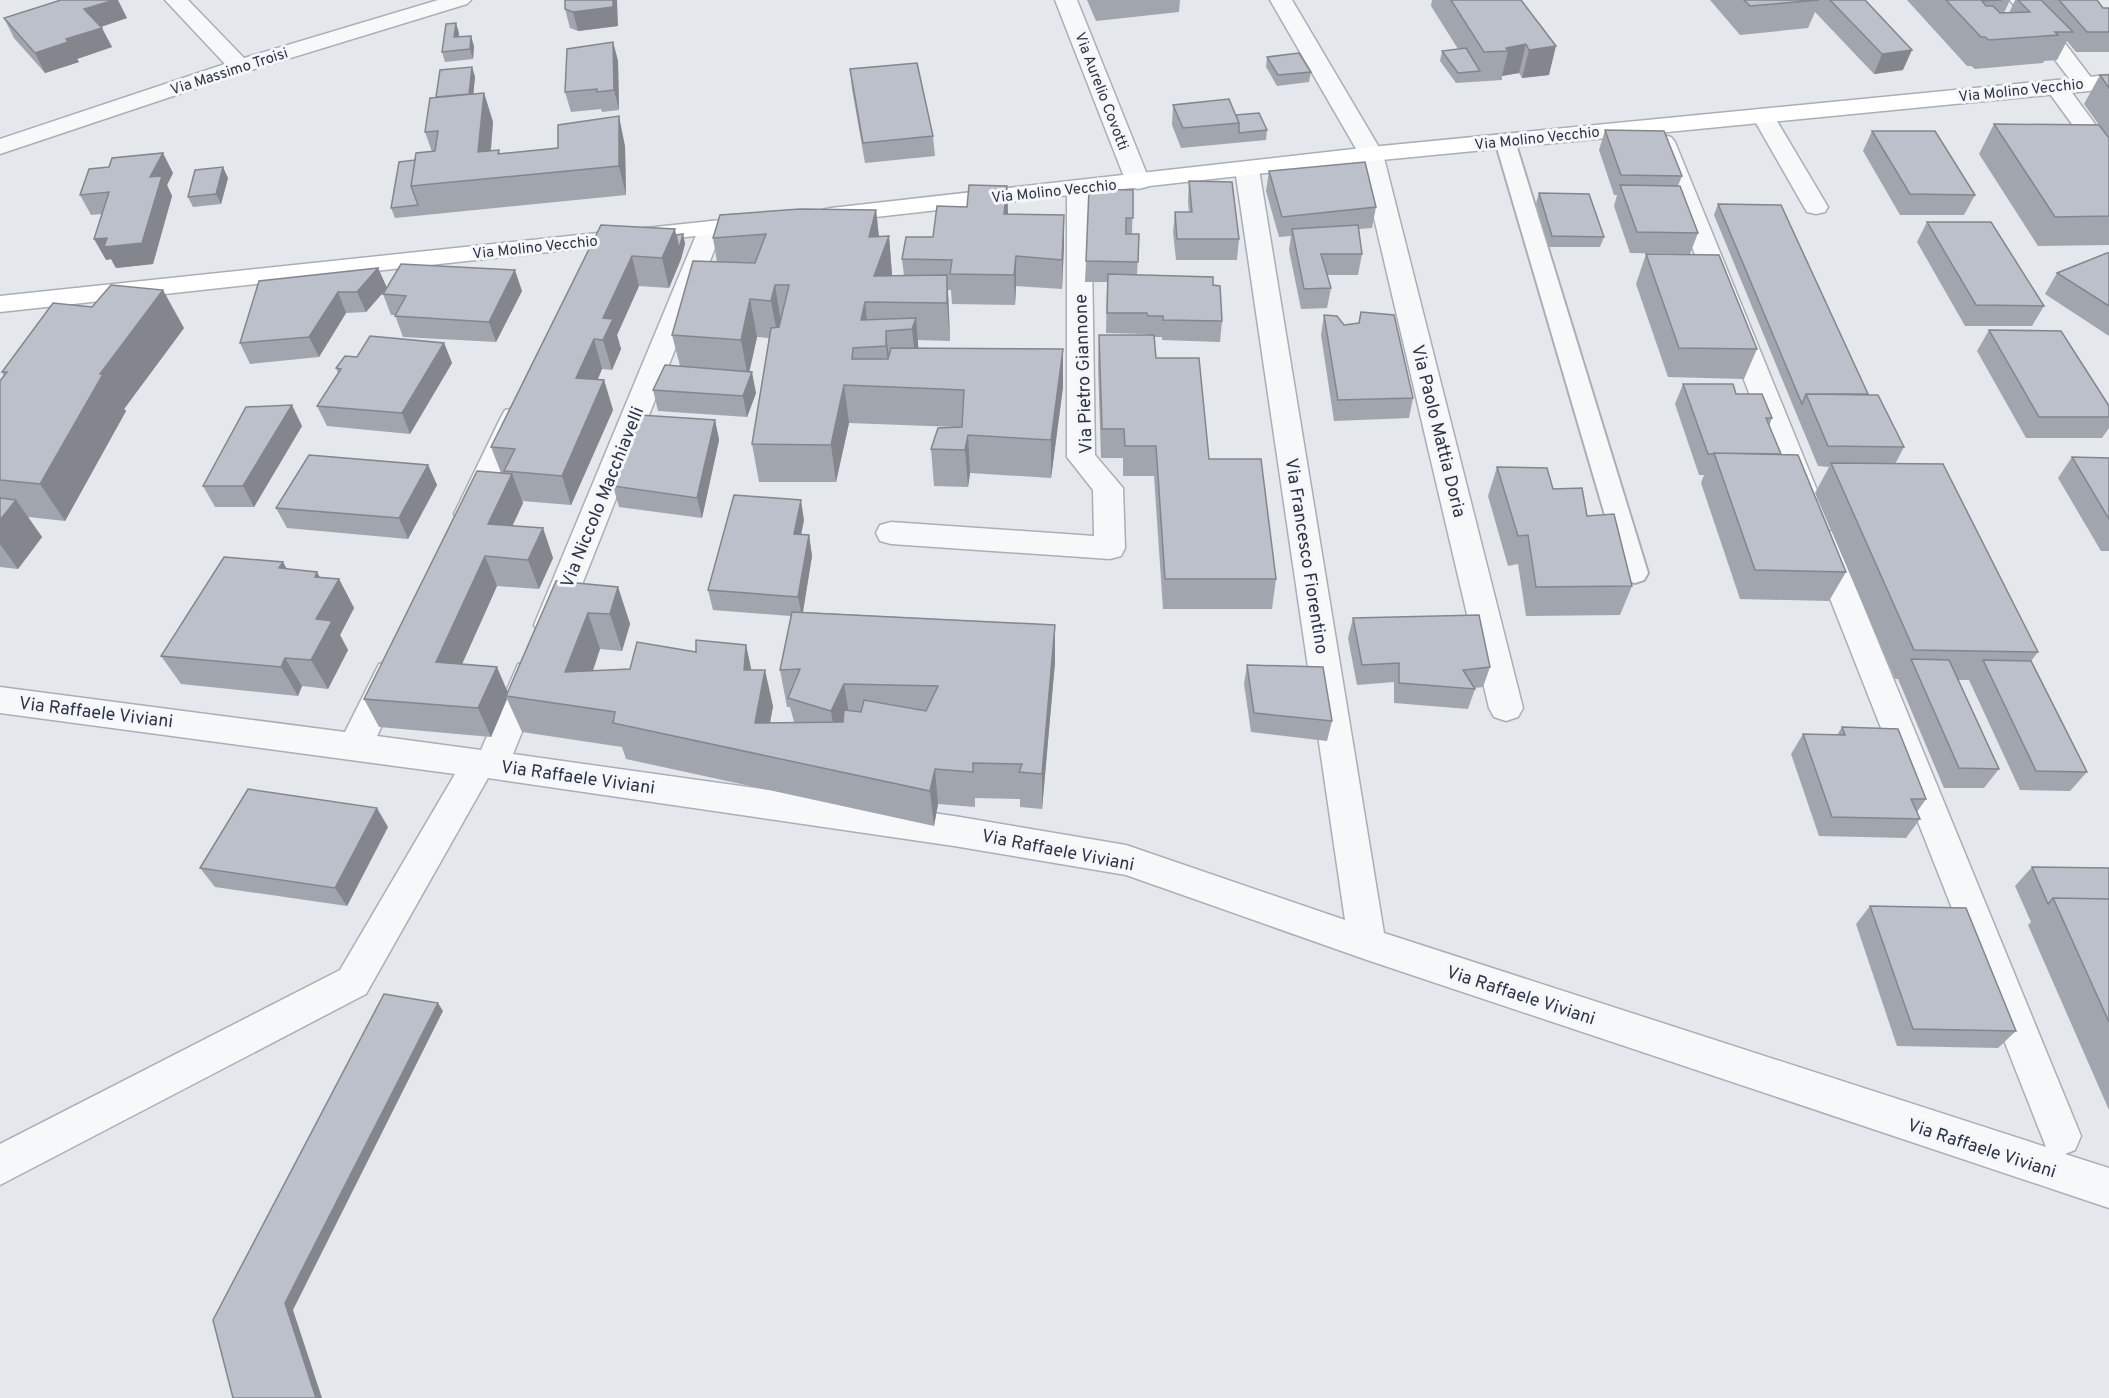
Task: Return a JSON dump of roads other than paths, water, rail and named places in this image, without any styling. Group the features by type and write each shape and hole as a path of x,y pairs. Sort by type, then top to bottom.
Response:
{"street":[{"path":"176,0 240,66"},
{"name":"Via Massimo Troisi","path":"0,147 240,66 460,0"},
{"name":"Via Aurelio Covotti","path":"1066,0 1138,182"},
{"name":"Via Paolo Mattia Doria","path":"1281,0 1371,154 1506,708"},
{"path":"2020,0 2085,84"},
{"name":"Via Molino Vecchio","path":"0,304 1138,182 1371,154 2109,82"},
{"path":"2056,87 2109,159"},
{"path":"1763,116 1816,207"},
{"path":"1657,126 2061,1136"},
{"name":"Via Francesco Fiorentino","path":"1247,169 1367,944"},
{"name":"Via Pietro Giannone","path":"891,533 1110,548 1108,488 1081,457 1079,188"},
{"name":"Via Niccolo Macchiavelli","path":"0,1165 353,982 485,764 711,228"},
{"path":"586,272 601,240"},
{"path":"458,536 530,388"},
{"path":"355,746 401,652"},
{"name":"Via Raffaele Viviani","path":"0,700 485,764 954,831 1126,860 1367,944 2109,1188"}],"lane":[{"path":"1505,141 1635,573"}]}
